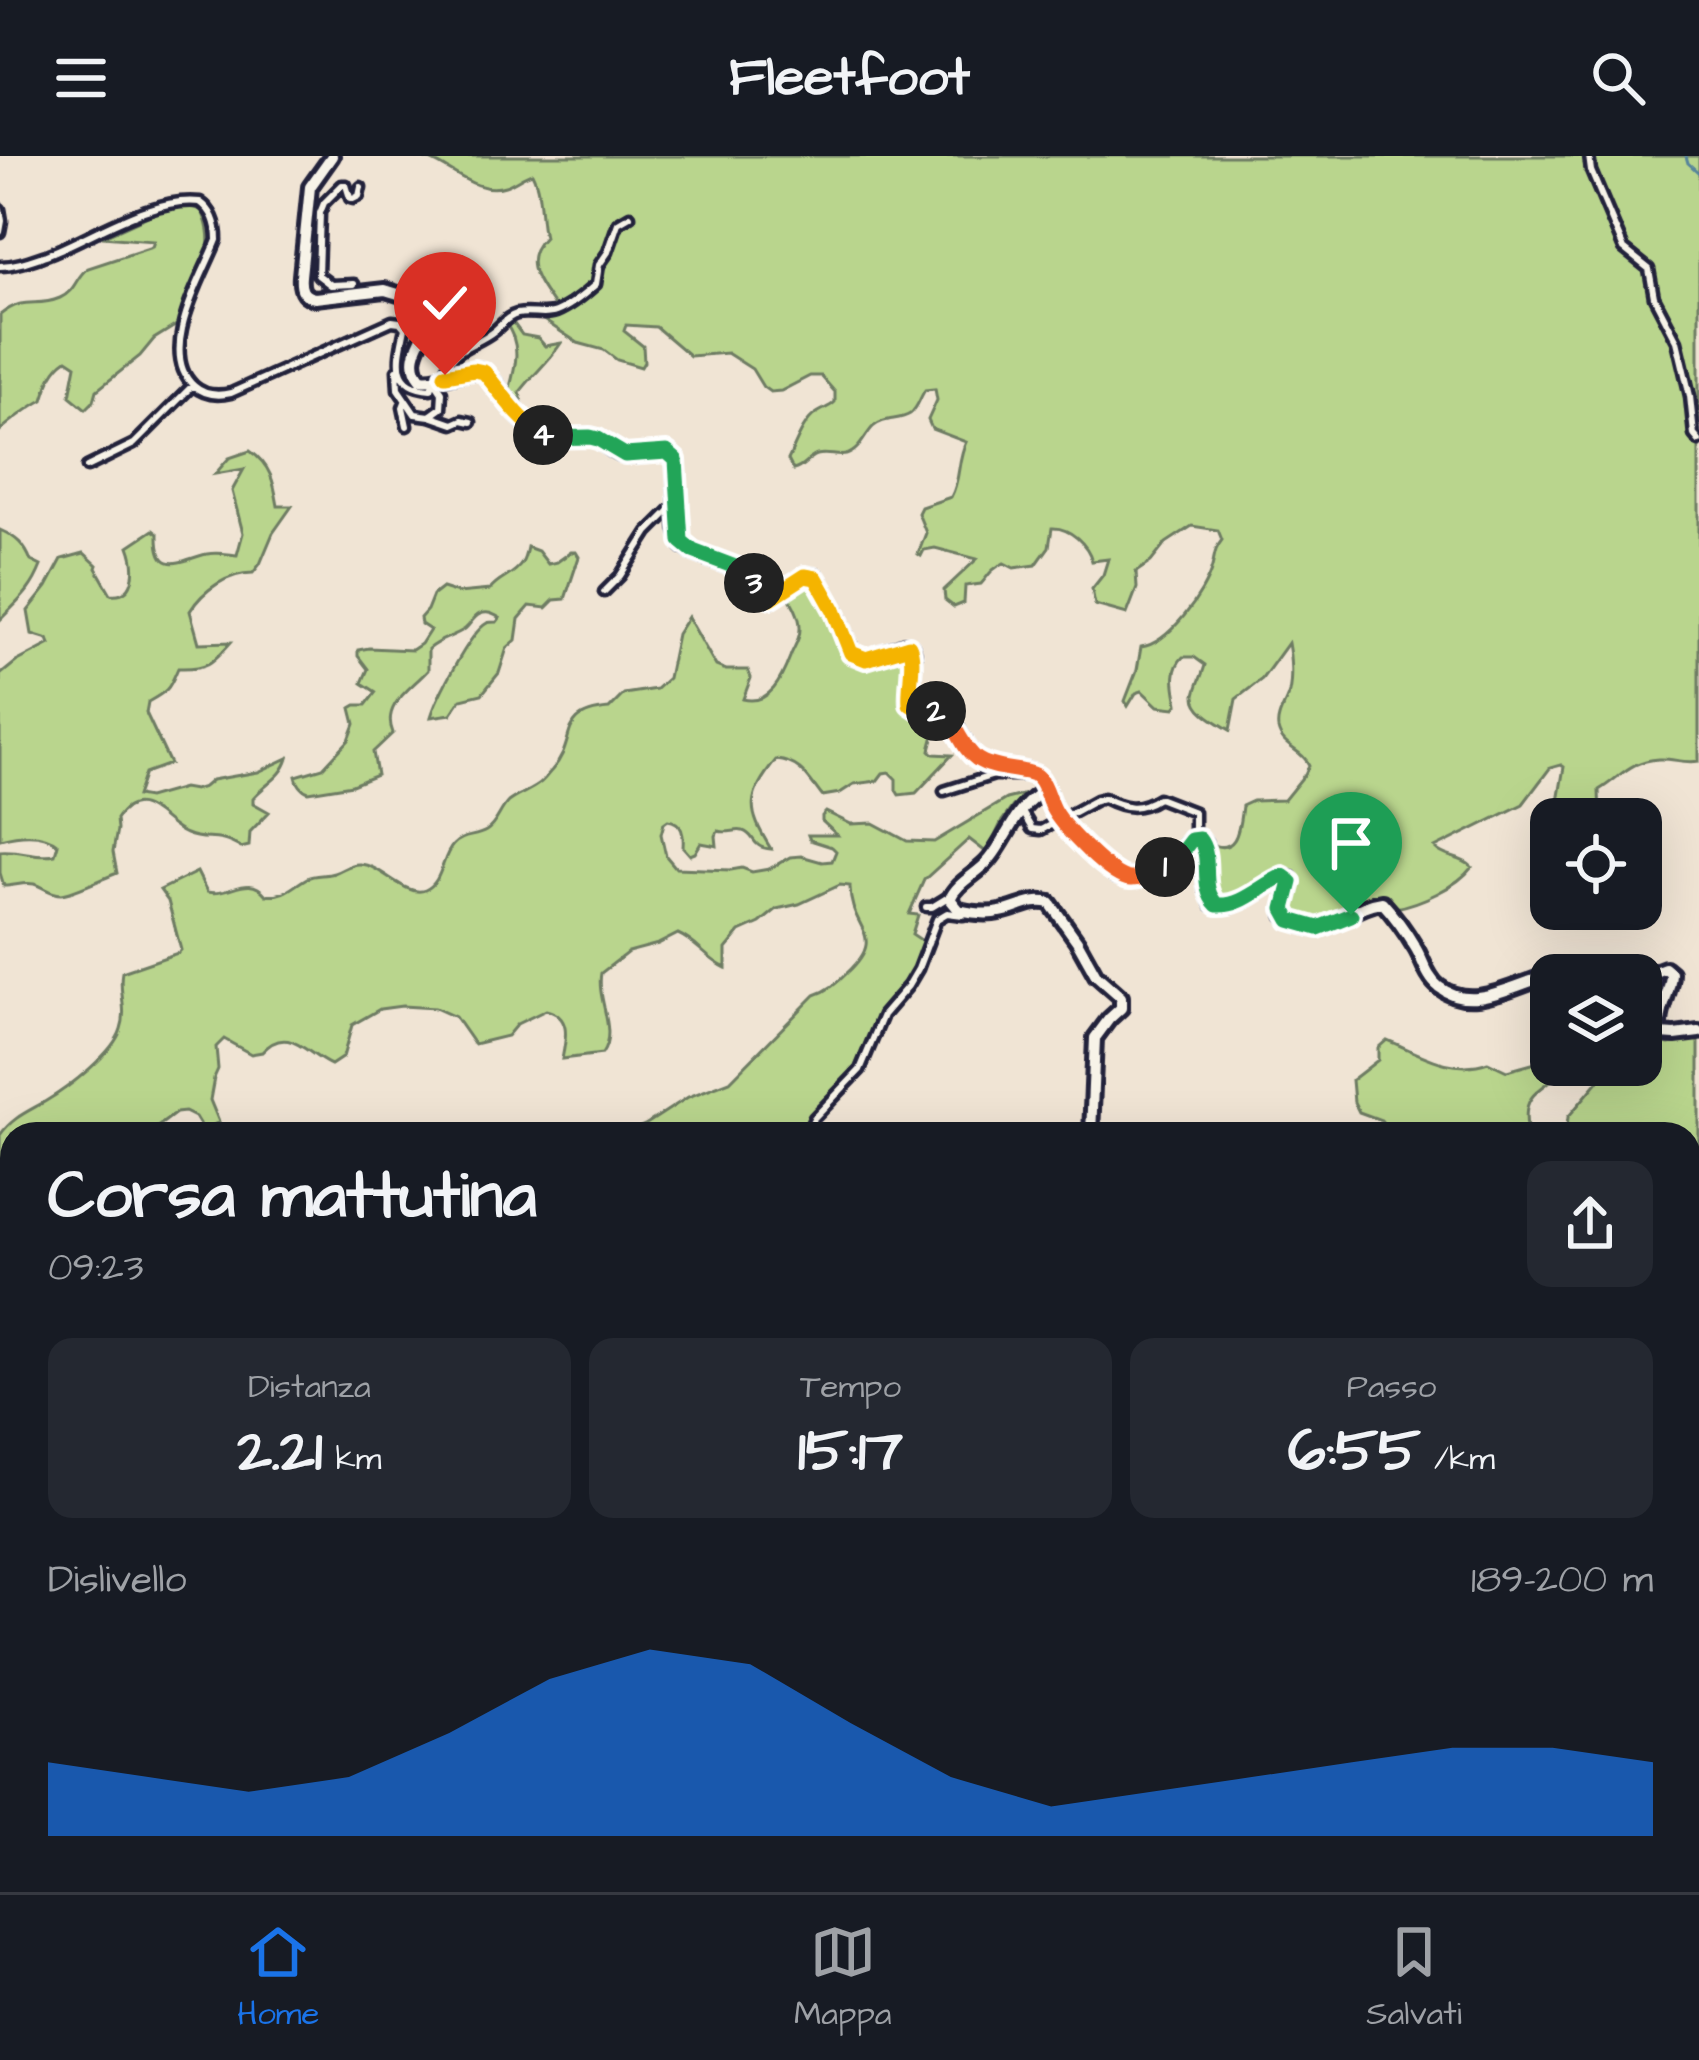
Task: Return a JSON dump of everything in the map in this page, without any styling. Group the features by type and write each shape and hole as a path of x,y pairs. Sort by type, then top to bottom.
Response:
{"street":[{"path":"332,156 308,195 300,287 305,295 315,298 385,290 428,303 433,315 413,366 421,379 484,372 500,394 548,438 590,437 625,455 667,452 676,460 671,509 683,545 738,568 771,598 805,576 816,578 853,655 866,659 909,646 913,652 912,706 945,714 964,746 980,761 999,770 1037,776 1060,820 1112,873 1141,878 1169,864 1194,839"},
{"path":"1588,156 1624,249 1649,269 1654,297 1677,341 1699,441"},
{"path":"354,284 331,285 318,275 318,246 324,203 342,185 346,184 350,199 358,196 361,187"},
{"path":"0,266 64,248 166,205 204,204 215,222 217,240 189,302 180,344 184,371 193,385 209,394 231,393 392,321 400,322 405,328 397,384 405,402 415,414 453,424 471,422"},
{"path":"0,209 0,232"},
{"path":"398,367 404,378 431,389 454,353 493,332 509,317 549,315 569,305 596,284 598,265 618,223 630,216"},
{"path":"430,416 442,403 438,379"},
{"path":"87,466 134,444 193,385"},
{"path":"405,402 407,426"},
{"path":"675,476 680,537"},
{"path":"604,592 671,509"},
{"path":"944,791 994,775 1029,772"},
{"path":"926,907 950,896 992,857 1027,802 1044,791"},
{"path":"1021,810 1036,831 1104,798 1133,808 1158,798 1193,812 1194,839"},
{"path":"1194,839 1204,844 1208,893 1217,905 1237,903 1281,876 1287,877 1291,884 1285,915 1308,927 1329,925 1382,902 1414,944 1432,981 1443,990 1484,996 1530,981"},
{"path":"950,896 954,907 969,913"},
{"path":"812,1122 860,1070 883,1015 918,969 937,920 947,914 1002,912 1036,900 1048,901 1096,975 1121,997 1121,1008 1095,1038 1092,1122"},
{"path":"1662,969 1671,973 1662,1013"},
{"path":"1662,1034 1699,1032"}],"green space":[{"path":"410,156 1699,156 1699,761 1649,760 1599,790 1599,798 1559,798 1564,767 1550,768 1523,804 1435,848 1472,867 1447,888 1405,906 1395,908 1387,902 1315,926 1289,915 1293,883 1279,873 1228,904 1211,896 1208,843 1231,843 1242,806 1284,800 1309,765 1278,729 1290,686 1288,643 1262,679 1236,699 1230,730 1198,706 1196,692 1205,665 1194,657 1183,657 1176,667 1175,708 1158,706 1142,691 1128,706 1125,701 1141,647 1173,627 1202,590 1222,540 1218,530 1192,526 1166,543 1136,572 1137,588 1127,614 1095,605 1092,589 1108,559 1092,561 1077,538 1052,528 1049,547 1036,565 1014,568 1004,563 981,584 965,586 964,603 954,607 945,600 944,590 977,559 935,548 918,554 926,533 918,513 921,507 951,497 966,442 932,429 928,420 937,400 935,389 925,390 910,414 873,427 851,453 817,455 793,470 788,460 804,428 835,402 835,392 821,376 770,392 752,369 727,353 690,356 656,327 626,325 624,331 643,346 641,367 578,343 539,317 511,320 522,335 538,338 545,346 561,343 520,392 524,414 507,398 516,350 505,323 470,347 464,343 451,349 474,332 479,337 493,330 506,317 556,309 532,265 544,237 532,173 505,186 485,187 430,160"},
{"path":"182,206 202,211 209,240 178,324 97,390 86,409 70,396 76,365 67,359 54,372 43,400 0,431 0,315 24,303 60,298 88,268 152,247 154,241 102,237"},
{"path":"250,451 267,468 278,506 292,506 253,573 217,584 190,611 199,643 231,642 208,664 178,668 168,688 148,702 146,713 170,764 145,773 137,796 194,790 212,780 258,772 288,758 278,775 253,798 253,803 269,812 250,832 249,846 241,848 186,834 151,809 134,804 116,819 113,852 117,873 61,894 34,884 4,886 0,851 48,855 55,854 58,844 38,835 0,839 0,675 50,644 32,634 28,611 62,559 84,553 97,565 111,594 120,594 130,585 134,570 129,546 153,530 167,562 211,553 237,555 243,533 232,491 244,469 215,474 229,458"},
{"path":"0,530 41,566 28,590 0,620"},
{"path":"527,547 538,551 548,564 571,552 579,557 565,599 554,600 546,608 530,606 519,619 516,640 482,694 461,699 451,714 431,717 472,639 487,623 500,618 488,613 428,649 428,670 394,706 393,733 373,752 377,775 352,785 309,792 302,788 296,776 323,768 349,740 355,724 351,708 366,705 376,692 362,683 368,669 358,650 412,650 430,630 420,618 433,595 442,588 458,593 490,590 519,567"},
{"path":"815,579 852,657 903,648 910,653 906,703 944,719 930,750 952,755 916,793 899,795 896,779 889,772 877,781 822,796 798,768 776,760 759,784 753,803 771,849 743,831 718,831 717,846 701,843 690,855 683,847 680,826 668,820 661,834 666,856 676,868 752,872 790,857 832,861 836,851 808,835 837,835 822,821 826,812 851,824 873,823 907,841 934,842 1006,799 1030,793 1002,821 987,853 969,839 924,880 909,914 918,915 912,934 924,942 910,979 877,1022 857,1069 809,1122 650,1122 688,1097 730,1081 815,995 836,983 859,960 866,940 850,886 840,885 777,909 740,932 726,949 726,968 678,934 628,952 601,973 608,1035 602,1054 562,1059 564,1023 546,1010 517,1024 507,1036 474,1044 455,1017 435,1008 402,1006 380,1009 352,1025 343,1057 331,1065 289,1041 280,1040 251,1054 224,1039 216,1047 218,1069 210,1100 219,1122 198,1122 185,1112 164,1122 12,1122 78,1079 109,1049 123,1022 122,972 181,950 168,901 160,890 197,872 207,892 252,886 273,895 310,877 356,864 410,889 425,890 435,881 453,845 486,831 508,802 545,778 581,716 609,709 624,694 656,689 668,678 677,634 688,617 716,666 748,670 751,678 743,699 768,694 800,633 798,615 786,592 800,580"},
{"path":"1699,1038 1699,1122 1567,1122 1594,1086 1662,1086 1662,1042"},
{"path":"1387,1040 1449,1064 1488,1062 1507,1071 1530,1065 1530,1086 1544,1086 1531,1098 1526,1122 1382,1122 1359,1112 1352,1080 1378,1060 1378,1048"}],"waterway":[{"path":"1686,156 1699,173"}],"route":[{"path":"445,375 484,372 500,394 548,438 590,437 625,455 674,455 683,545 738,568 771,598 805,576 814,576 834,610 849,651 857,658 909,646 913,652 912,706 945,714 964,746 980,761 999,770 1037,776 1060,820 1116,875 1141,878 1175,861 1191,840 1199,839 1205,848 1208,893 1217,905 1237,903 1283,876 1291,882 1284,909 1290,920 1318,928 1351,915"}]}
